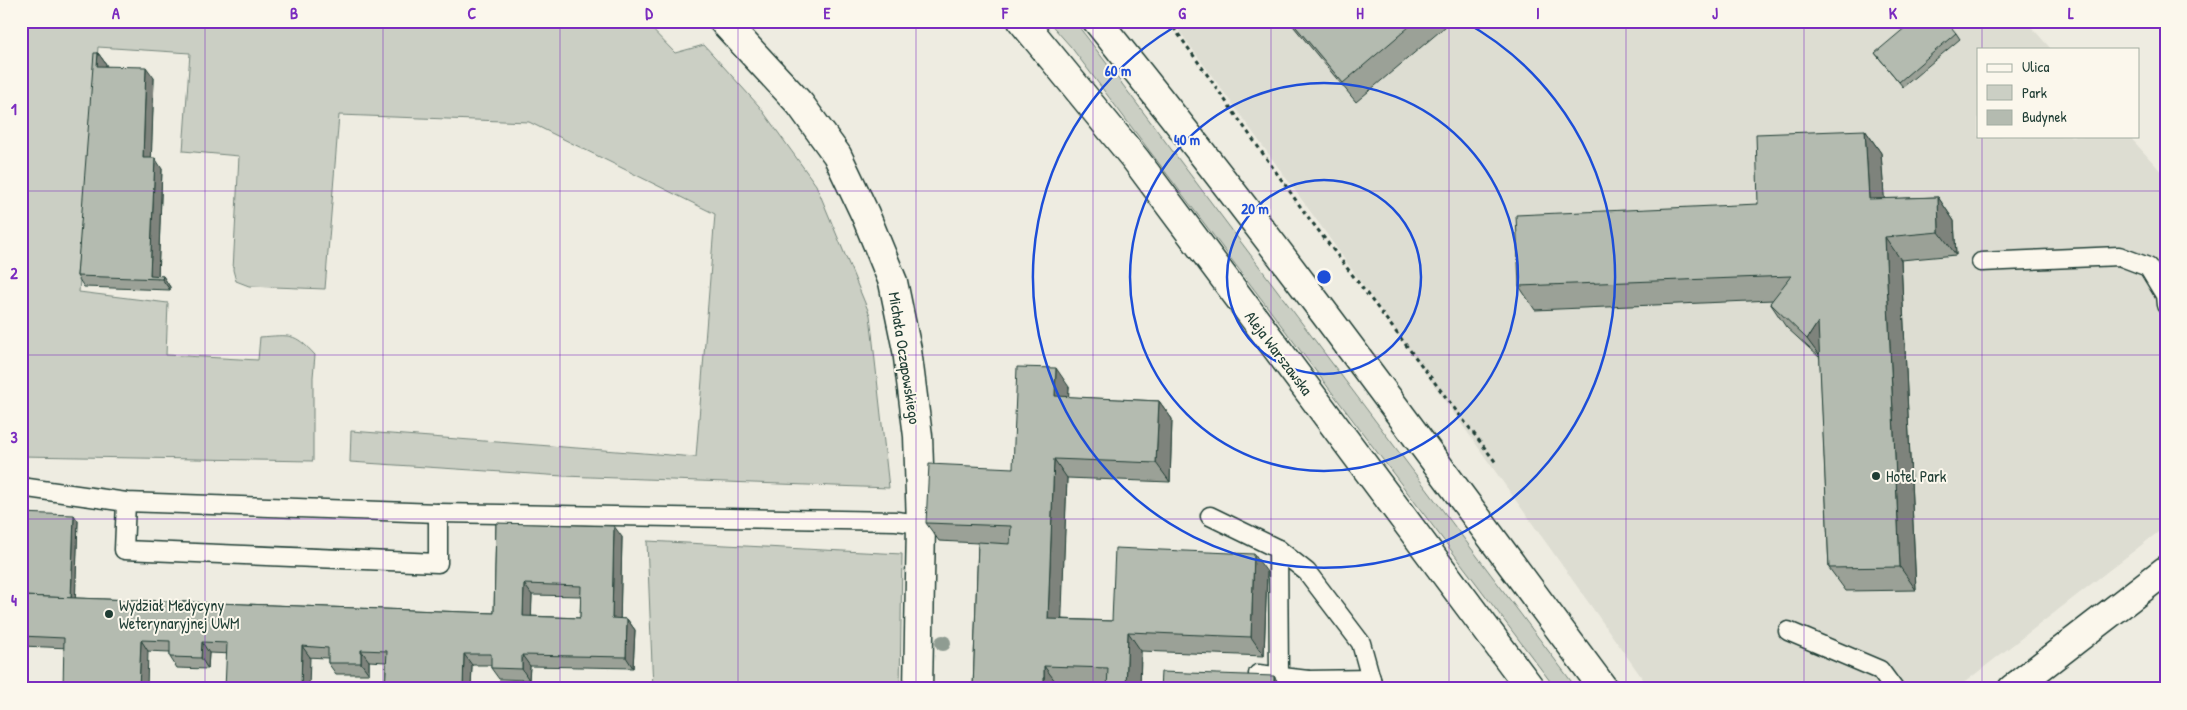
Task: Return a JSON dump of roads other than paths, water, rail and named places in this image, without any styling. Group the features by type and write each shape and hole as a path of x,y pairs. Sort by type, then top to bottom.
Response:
{"main road":[{"name":"Michała Oczapowskiego","path":"723,21 800,104 837,155 865,214 893,282 907,350 918,436 921,524 918,689"},
{"name":"Aleja Warszawska","path":"1022,21 1136,160 1531,689"},
{"path":"1097,21 1167,107 1259,228 1604,689"},
{"path":"2012,689 2166,570"}],"lane":[{"path":"1981,262 2119,256 2148,267 2165,295 2166,305"},
{"path":"21,487 126,502 438,513 886,520 921,524"},
{"path":"126,502 124,550 438,563 438,513"},
{"path":"1210,516 1278,550 1307,572 1361,643 1372,684 1308,684 1258,674"},
{"path":"1278,550 1279,677"},
{"path":"1788,631 1880,670 1894,689"}],"place":[{"name":"Hotel Park","path":"1876,476"},
{"name":"Wydział Medycyny Weterynaryjnej UWM","path":"109,614"}]}
